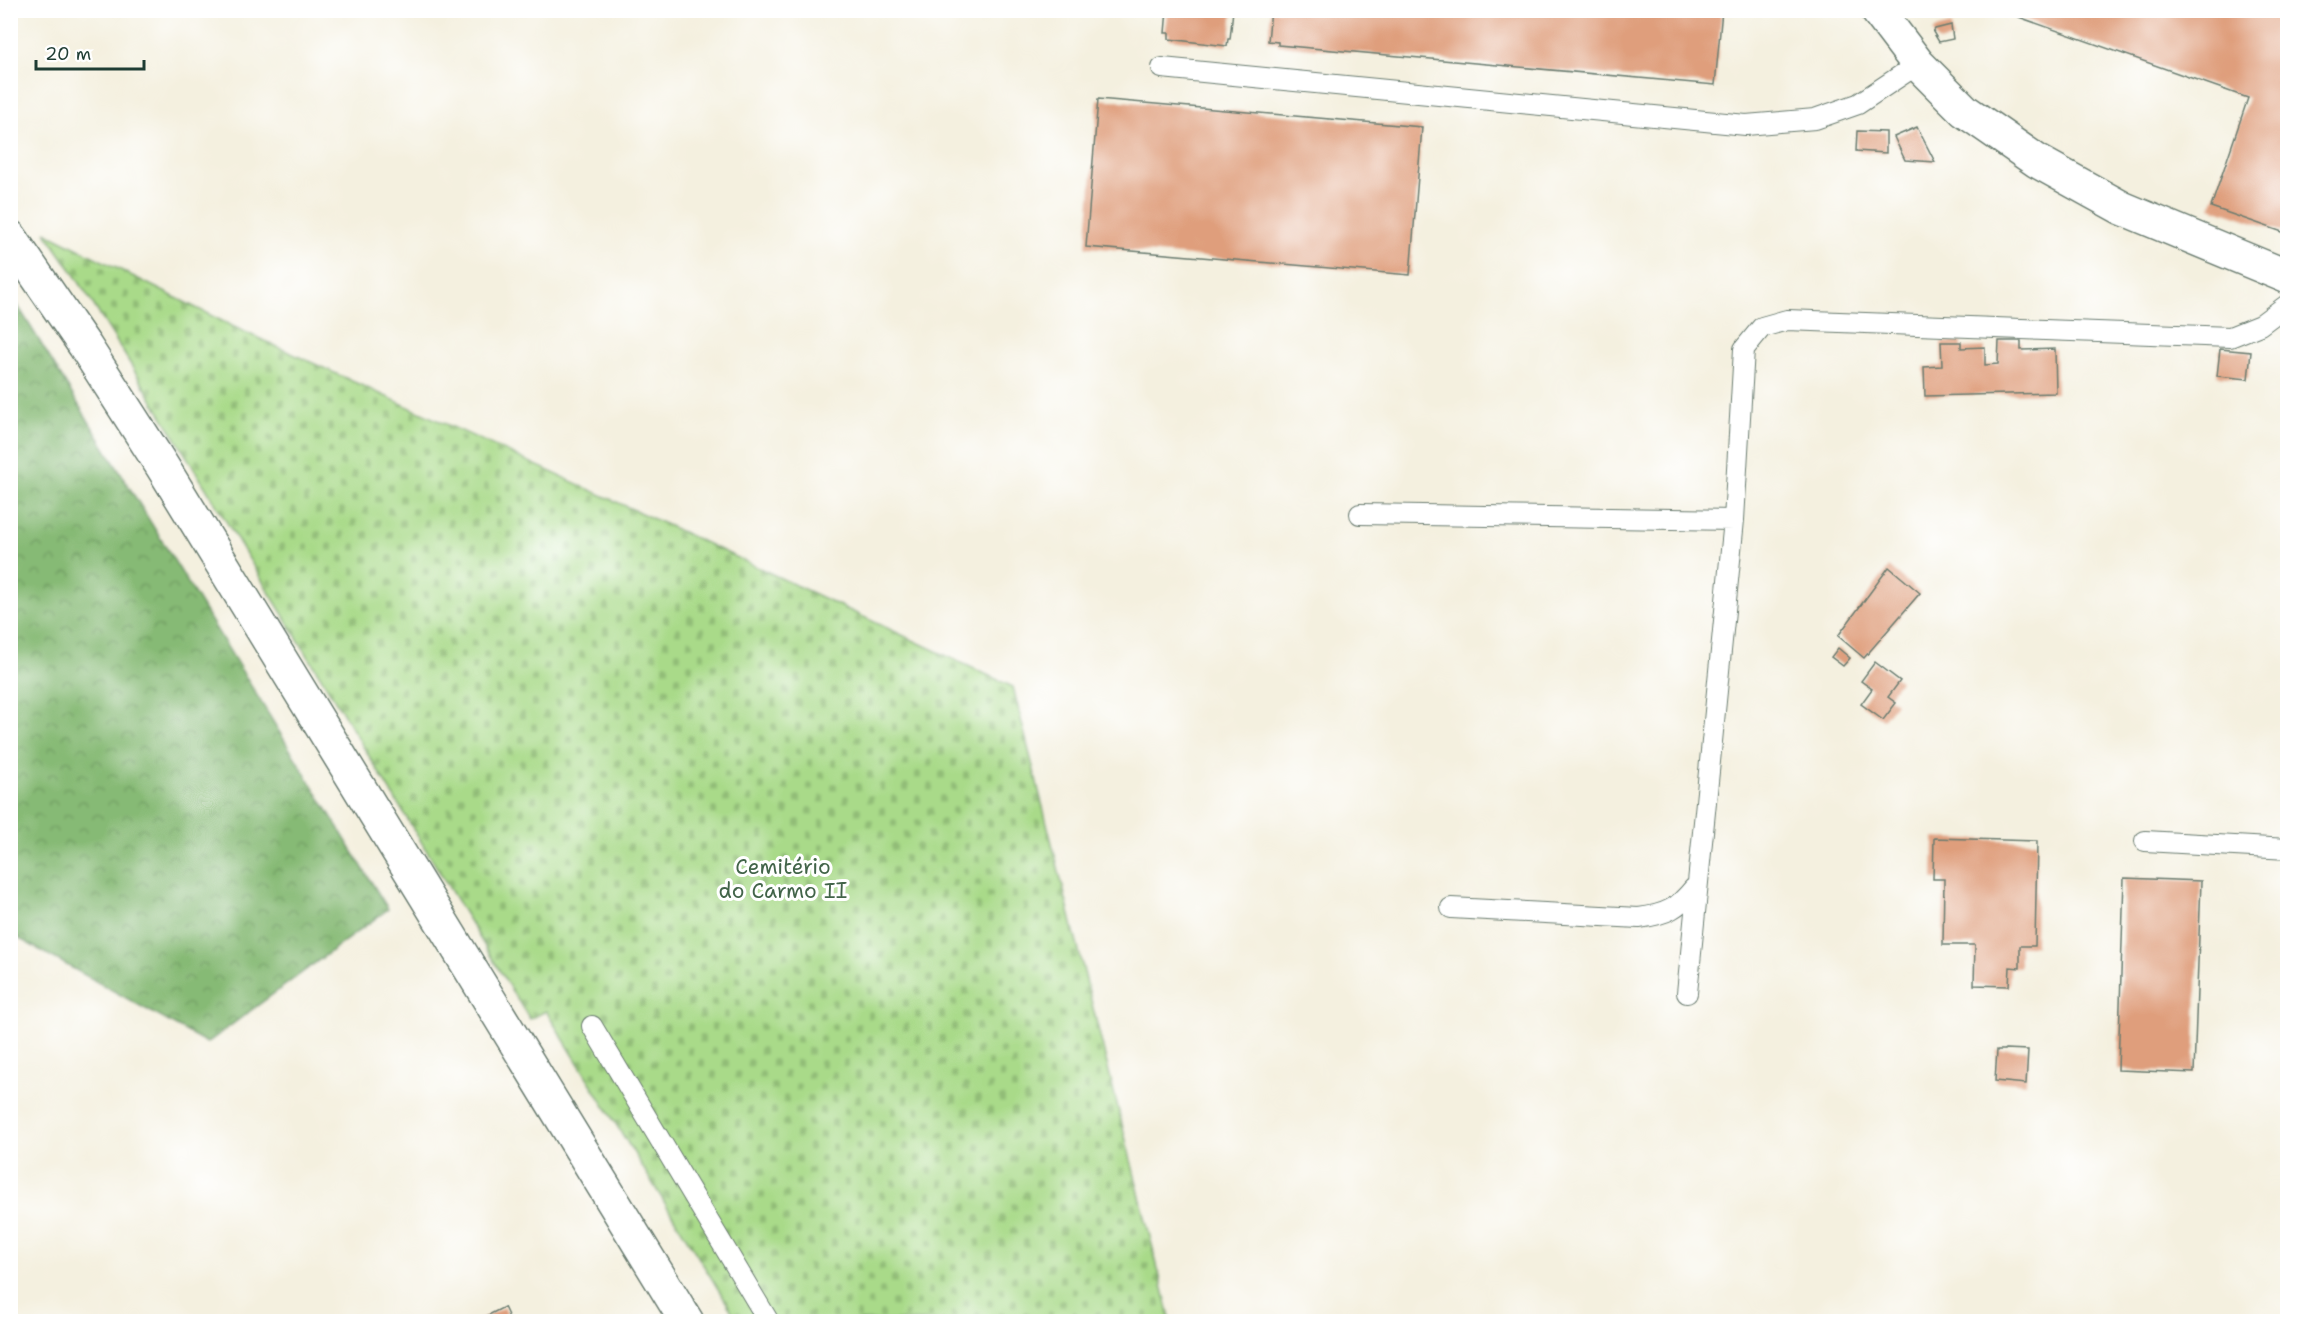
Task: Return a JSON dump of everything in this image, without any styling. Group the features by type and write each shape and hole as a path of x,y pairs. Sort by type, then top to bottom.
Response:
{"street":[{"path":"1877,10 1918,64 1965,111 2037,161 2122,208 2288,277"},
{"path":"10,237 79,337 162,466 687,1322"}],"lane":[{"path":"1162,68 1746,124 1815,119 1858,104 1918,64"},
{"path":"1451,908 1639,918 1662,915 1681,904 1694,888 1687,993 1734,520 1744,349 1762,327 1787,320 2230,337 2260,325 2288,304"},
{"path":"1360,514 1734,520"},
{"path":"2145,841 2288,849"},
{"path":"592,1026 769,1322"}],"green space":[{"name":"Cemitério do Carmo II","path":"45,232 234,327 678,530 1013,687 1171,1321 738,1321 546,1011 530,1019 515,996 117,342"},
{"path":"10,293 388,909 207,1043 11,934"}],"building":[{"path":"1167,10 1233,10 1230,39 1228,39 1227,46 1169,39 1169,33 1165,33"},
{"path":"1271,10 1722,10 1715,85 1278,45 1278,42 1268,41"},
{"path":"1999,10 2288,10 2288,234 2211,207 2248,98"},
{"path":"1951,25 1953,39 1939,42 1933,32 1935,29"},
{"path":"1098,99 1422,127 1410,275 1086,247"},
{"path":"1917,127 1935,162 1905,160 1894,137"},
{"path":"1857,131 1886,132 1886,153 1856,151"},
{"path":"1999,341 2021,341 2021,350 2055,349 2056,393 1925,396 1924,367 1942,366 1941,342 1961,342 1961,348 1985,347 1985,365 1998,364"},
{"path":"2220,349 2251,352 2248,379 2217,376"},
{"path":"1889,567 1920,593 1864,658 1838,636"},
{"path":"1838,648 1850,658 1843,666 1831,657"},
{"path":"1875,662 1900,681 1888,697 1896,703 1883,720 1861,704 1872,689 1861,681"},
{"path":"1934,838 2037,841 2035,946 2020,946 2020,968 2010,967 2009,986 1974,985 1975,945 1943,945 1944,879 1933,879"},
{"path":"2124,878 2201,881 2194,1073 2118,1070"},
{"path":"1997,1050 2028,1050 2026,1084 1995,1081"},
{"path":"504,1307 511,1322 475,1322"}]}
